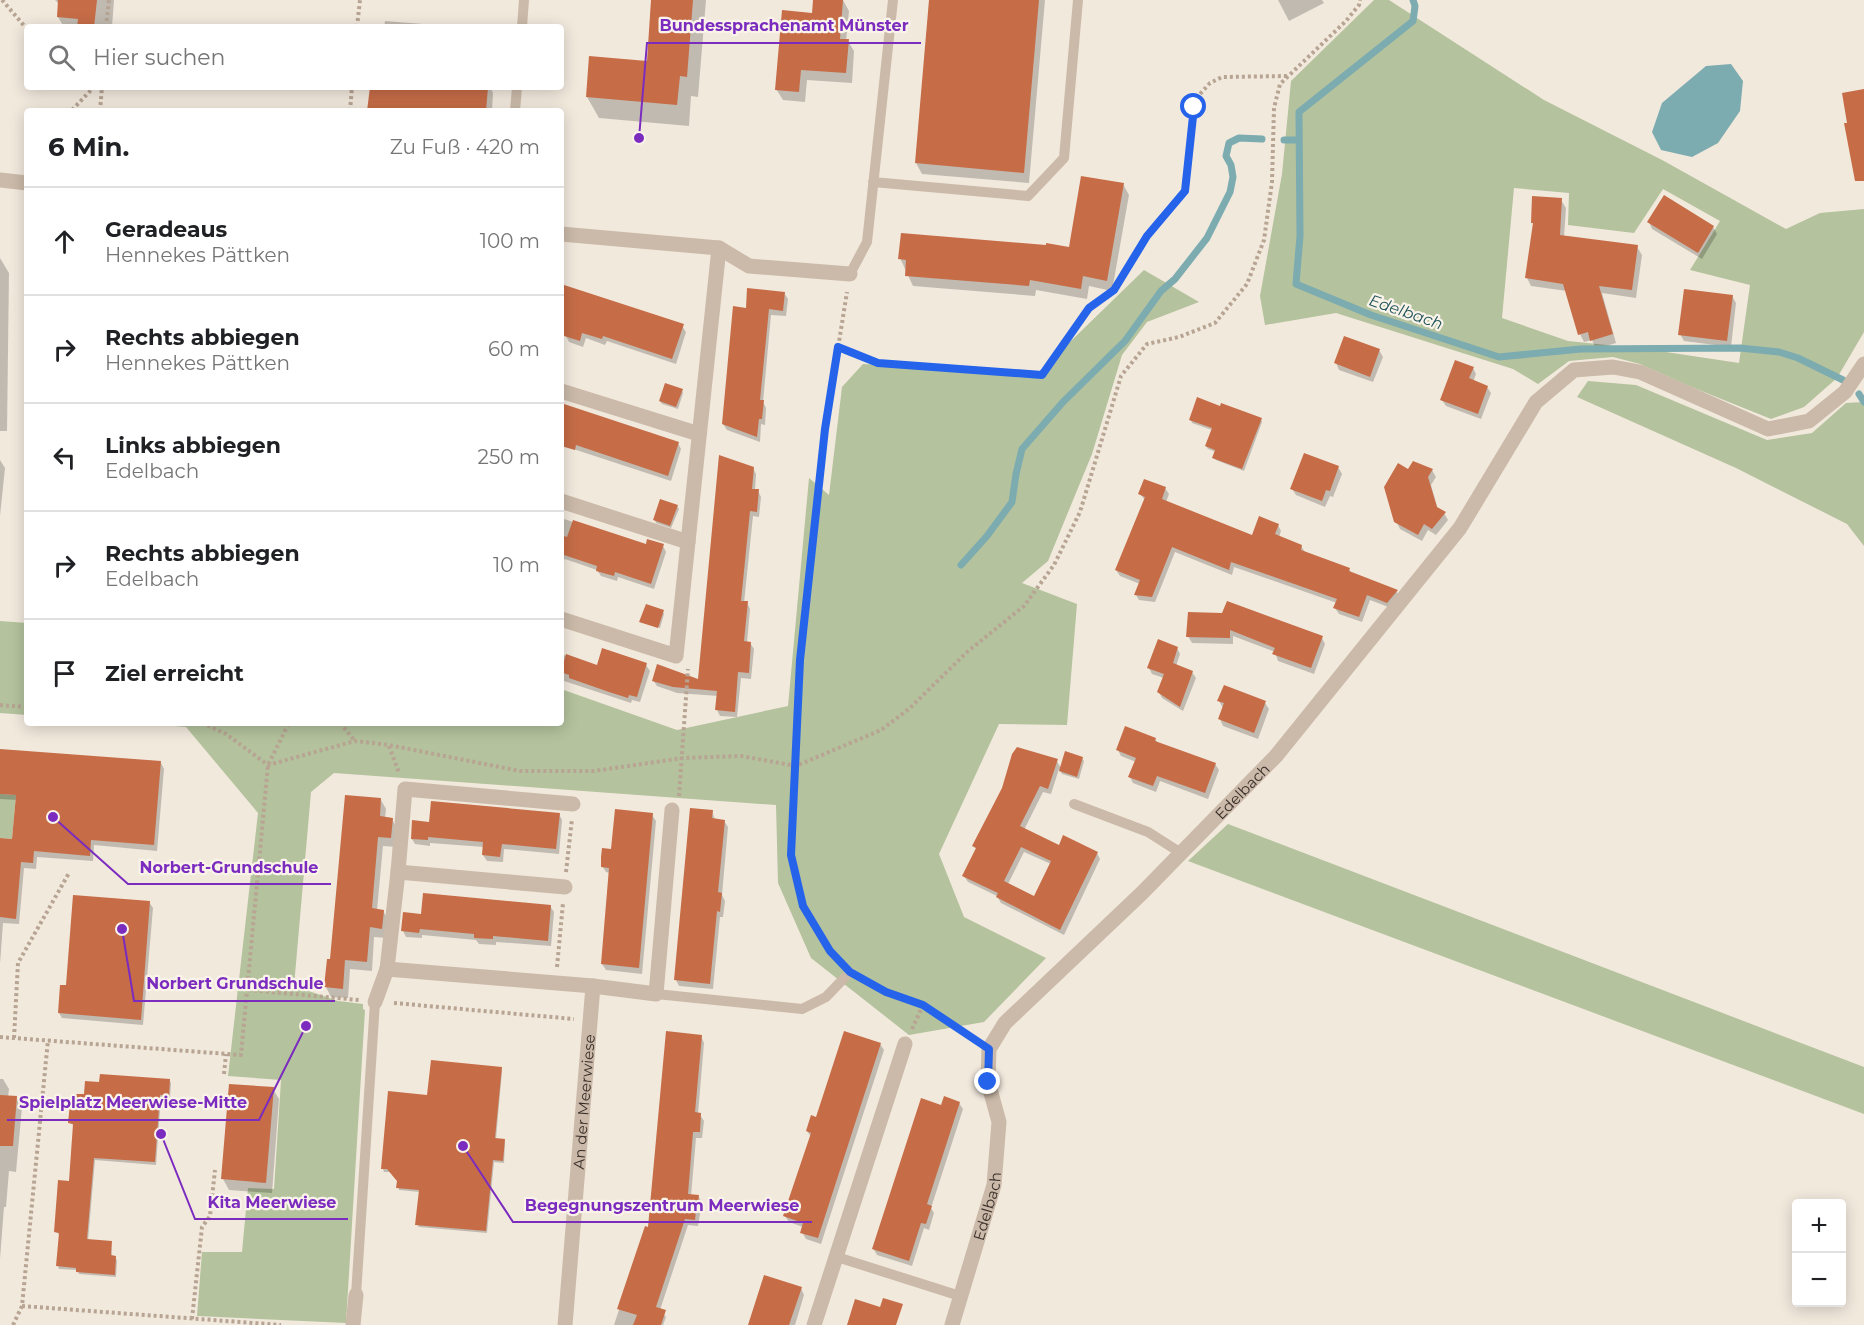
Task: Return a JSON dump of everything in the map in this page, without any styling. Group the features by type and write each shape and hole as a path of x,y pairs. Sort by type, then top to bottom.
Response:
{"street":[{"path":"0,180 24,183"},
{"path":"564,234 719,248 749,267 850,274"},
{"path":"564,620 676,656 719,248"},
{"name":"Edelbach","path":"952,1325 994,1185 999,1122 988,1082 989,1049 1005,1023 1181,853 1276,756 1460,528 1536,402 1574,370 1613,367 1640,372 1768,429 1809,421 1845,392 1864,364"},
{"path":"564,392 699,434"},
{"path":"564,502 688,542"},
{"path":"375,1002 387,969 405,789 573,804"},
{"path":"387,969 593,986 656,994 672,810"},
{"path":"398,872 565,887"},
{"name":"An der Meerwiese","path":"565,1325 593,986"},
{"path":"814,1325 905,1044"},
{"path":"353,1325 356,1295"}],"lane":[{"path":"522,24 524,0"},
{"path":"850,274 867,242 893,0"},
{"path":"873,182 1028,196 1064,158 1078,0"},
{"path":"515,108 517,90"},
{"path":"1074,804 1148,832 1181,853"},
{"path":"656,994 802,1009 826,996 850,972"},
{"path":"356,1295 375,1002"},
{"path":"837,1257 960,1296"}],"path":[{"path":"2,0 24,26"},
{"path":"106,24 109,0"},
{"path":"357,24 360,0"},
{"path":"268,765 355,741 389,745 520,771 594,771 683,758 741,756 796,766 881,730 910,708 967,652 1024,606 1054,565 1080,512 1121,376 1147,344 1179,337 1215,323 1247,284 1264,240 1272,182 1274,108 1280,84 1346,21 1359,5 1360,0"},
{"path":"838,347 878,363 1042,375 1089,308 1114,290 1147,236 1185,191 1194,107 1200,94 1210,83 1222,77 1289,76"},
{"path":"74,108 91,90"},
{"path":"100,108 102,90"},
{"path":"350,108 352,90"},
{"path":"850,274 825,429 800,660 791,855 803,906 830,951 850,972 886,992 923,1005 989,1049"},
{"path":"672,810 678,804 688,665 676,656"},
{"path":"0,705 24,707"},
{"path":"209,726 226,734 268,765"},
{"path":"0,1037 241,1055 268,765 288,726"},
{"path":"342,726 355,741"},
{"path":"389,745 405,789"},
{"path":"14,1038 18,963 69,873"},
{"path":"248,990 590,1020"},
{"path":"905,1044 923,1005"},
{"path":"13,1325 22,1306 48,1040"},
{"path":"224,1074 226,1054"},
{"path":"192,1319 202,1227 210,1216 215,1170"},
{"path":"22,1306 281,1325"}],"green space":[{"path":"1374,0 1389,0 1544,100 1664,161 1786,229 1820,213 1864,209 1864,332 1837,378 1804,407 1771,419 1640,364 1613,357 1569,361 1538,384 1513,369 1336,313 1265,325 1260,296 1282,174 1291,81","holes":["1514,188 1569,193 1568,225 1634,233 1663,189 1720,221 1690,270 1750,285 1739,363 1646,349 1568,341 1502,318"]},
{"path":"1144,270 1199,302 1147,322 1122,355 1092,454 1048,561 1022,583 1077,604 1067,725 999,724 939,854 964,917 1046,958 984,1022 909,1035 811,958 778,883 776,805 334,773 311,792 294,986 338,1001 363,1004 365,1010 346,1323 197,1316 202,1252 242,1252 248,1188 274,1189 281,1080 228,1076 258,813 186,727 174,726 564,726 564,690 677,730 788,706 809,478 829,495 842,387 863,364 1039,372"},
{"path":"1588,381 1636,385 1767,440 1812,433 1846,403 1864,402 1864,546 1847,524 1736,468 1577,397"},
{"path":"0,621 24,623 24,715 0,713"},
{"path":"0,794 16,795 12,839 0,838"},
{"path":"1228,824 1864,1067 1864,1114 1188,861"}],"water":[{"path":"1731,64 1743,81 1740,111 1718,143 1692,157 1661,150 1652,132 1662,103 1706,66"}],"building":[{"path":"58,0 97,0 94,24 77,24 78,19 57,17"},
{"path":"651,0 693,0 687,77 680,76 677,105 586,97 589,56 647,61"},
{"path":"813,0 843,0 840,39 849,39 846,73 801,70 799,92 775,90 782,10 812,13"},
{"path":"929,0 1039,0 1024,173 915,163"},
{"path":"1864,89 1864,181 1855,181 1844,123 1847,123 1842,93"},
{"path":"370,90 488,90 486,108 367,108"},
{"path":"1081,176 1124,183 1107,281 1083,276 1081,289 1030,280 1029,286 905,276 906,260 898,259 901,233 1046,245 1046,243 1069,247"},
{"path":"1664,195 1714,226 1698,253 1647,222"},
{"path":"1532,196 1562,198 1560,235 1638,245 1632,290 1599,286 1613,334 1590,341 1588,332 1578,335 1563,284 1525,278 1533,223 1531,223"},
{"path":"564,285 684,324 672,359 603,336 602,339 582,333 580,341 564,336"},
{"path":"747,288 785,292 783,311 769,309 760,400 764,400 757,437 722,424 733,306 746,308"},
{"path":"1684,289 1733,295 1727,341 1678,335"},
{"path":"1344,336 1380,349 1370,377 1334,363"},
{"path":"1455,360 1474,367 1469,378 1488,386 1478,414 1440,400"},
{"path":"665,383 683,389 676,407 659,401"},
{"path":"1197,397 1262,418 1242,469 1212,458 1215,450 1205,446 1212,428 1189,420"},
{"path":"564,404 679,442 668,476 576,445 575,450 564,447"},
{"path":"1304,453 1339,466 1330,491 1326,490 1322,501 1290,489"},
{"path":"719,455 754,467 752,489 759,489 757,512 750,511 741,601 748,601 744,641 751,642 749,673 738,672 735,712 715,710 717,691 673,687 652,681 657,664 698,679"},
{"path":"1413,461 1433,469 1428,477 1437,507 1446,512 1432,529 1424,524 1418,535 1394,522 1384,487 1398,463 1408,469"},
{"path":"1144,479 1166,487 1162,499 1252,535 1259,516 1279,524 1275,534 1302,545 1301,550 1350,568 1349,571 1398,590 1387,603 1367,595 1359,617 1333,608 1337,599 1231,562 1229,570 1172,547 1152,597 1134,595 1140,580 1115,570 1145,497 1138,494"},
{"path":"660,499 678,505 670,526 653,520"},
{"path":"573,520 646,544 647,539 664,544 651,584 615,572 614,576 596,571 597,566 564,555 564,536 567,537"},
{"path":"1227,601 1323,636 1311,668 1272,654 1275,648 1230,630 1230,638 1186,637 1188,612 1222,613"},
{"path":"646,604 664,610 658,628 639,622"},
{"path":"1158,639 1178,647 1173,663 1193,671 1180,707 1157,692 1164,674 1147,668"},
{"path":"602,648 647,663 637,697 629,695 628,698 609,692 569,678 569,675 564,673 566,654 597,665"},
{"path":"1224,685 1266,701 1254,733 1218,719 1224,703 1217,701"},
{"path":"1125,726 1156,738 1155,741 1216,763 1205,793 1157,776 1153,786 1128,777 1136,758 1116,750"},
{"path":"1017,747 1058,759 1048,789 1040,786 1020,826 1059,845 1063,835 1098,852 1060,930 996,897 998,893 962,876 976,848 972,846 1002,788 1012,754","holes":["1021,847 1051,861 1034,896 1004,881"]},
{"path":"0,749 161,761 154,845 91,840 90,856 34,851 33,863 21,862 16,919 0,917 0,838 12,839 16,795 0,794"},
{"path":"1065,751 1083,757 1077,777 1059,771"},
{"path":"345,795 381,798 380,816 393,818 391,838 378,837 372,908 384,910 382,929 370,927 367,962 345,960 343,989 324,987 327,959 330,959"},
{"path":"431,801 560,813 556,849 502,844 500,857 482,855 483,842 428,837 428,840 411,839 412,820 429,822"},
{"path":"690,808 713,810 712,818 725,820 718,892 722,893 720,912 717,911 710,984 674,980"},
{"path":"615,809 653,813 639,968 601,964 609,868 601,867 601,857 602,848 611,849"},
{"path":"423,893 551,905 548,941 493,936 493,939 474,938 474,934 420,929 419,933 401,931 403,912 421,914"},
{"path":"73,895 150,901 141,1020 58,1013 60,985 66,985"},
{"path":"666,1031 702,1035 695,1112 701,1113 700,1132 693,1132 688,1194 699,1195 695,1220 685,1219 656,1307 666,1310 661,1325 633,1325 637,1315 617,1309 645,1226 648,1227"},
{"path":"844,1031 881,1043 818,1238 800,1233 803,1223 783,1216 811,1133 806,1131 811,1115 816,1117"},
{"path":"431,1060 502,1067 495,1138 505,1139 503,1161 493,1160 486,1231 415,1225 419,1190 396,1188 397,1181 387,1169 381,1169 388,1091 427,1095"},
{"path":"100,1074 170,1079 169,1096 160,1095 155,1162 94,1158 87,1239 112,1241 111,1255 116,1256 115,1275 76,1272 76,1268 56,1266 59,1233 54,1232 58,1180 69,1181 73,1124 68,1123 71,1094 84,1094 85,1081 99,1082"},
{"path":"229,1084 274,1087 266,1183 221,1179"},
{"path":"0,1095 17,1096 13,1146 0,1146"},
{"path":"944,1096 960,1102 927,1204 932,1206 926,1224 921,1223 909,1261 872,1249 921,1098 941,1105"},
{"path":"764,1275 802,1287 789,1325 748,1325"},
{"path":"883,1298 903,1304 896,1325 847,1325 855,1299 880,1307"}],"waterway":[{"name":"Edelbach","path":"1413,0 1415,6 1413,21 1299,112 1300,236 1296,284 1371,315 1499,357 1581,349 1740,348 1779,352 1798,358 1843,380"},
{"path":"961,565 987,536 1012,502 1022,449 1063,402 1125,341 1161,291 1175,279 1207,238 1230,192 1233,177 1231,165 1226,156 1229,143 1239,138 1262,139"},
{"path":"1284,140 1299,140"},
{"name":"Edelbach","path":"1859,394 1864,402"}],"place":[{"name":"Bundessprachenamt Münster","path":"639,138"},
{"name":"Norbert-Grundschule","path":"53,817"},
{"name":"Norbert Grundschule","path":"122,929"},
{"name":"Spielplatz Meerwiese-Mitte","path":"306,1026"},
{"name":"Kita Meerwiese","path":"161,1134"},
{"name":"Begegnungszentrum Meerwiese","path":"463,1146"}],"route":[{"path":"988,1082 989,1049 923,1005 886,992 850,972 830,951 803,906 791,855 800,660 825,429 838,347 878,363 1042,375 1089,308 1114,290 1147,236 1185,191 1194,107"}]}
